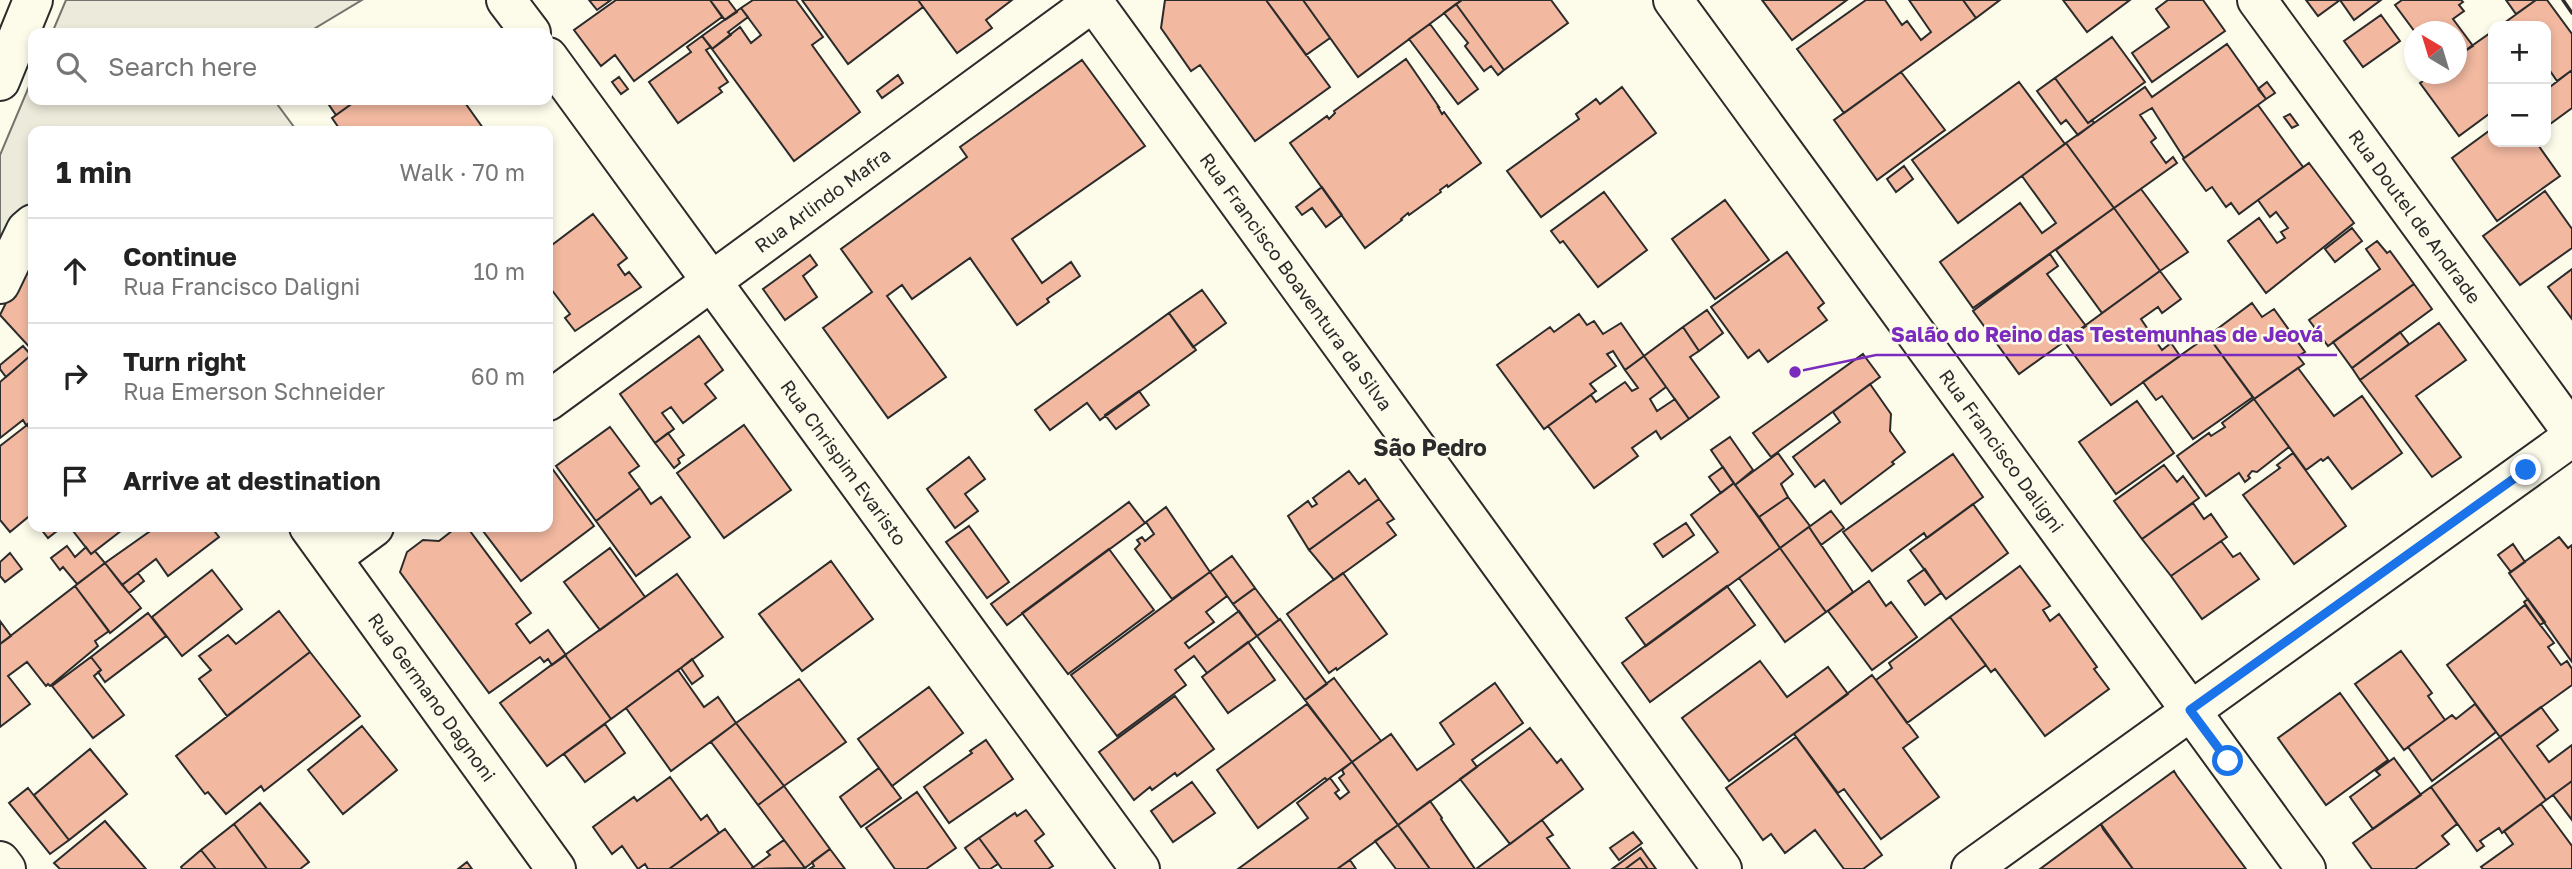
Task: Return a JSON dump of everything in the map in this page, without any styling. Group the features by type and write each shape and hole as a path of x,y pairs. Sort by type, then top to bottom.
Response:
{"street":[{"path":"0,81 33,0"},
{"path":"506,0 526,28"},
{"name":"Rua Francisco Daligni","path":"1673,0 2306,869"},
{"name":"Rua Doutel de Andrade","path":"2257,0 2572,434"},
{"name":"Rua Arlindo Mafra","path":"553,397 1094,1"},
{"name":"Rua Francisco Boaventura da Silva","path":"1094,1 1722,869"},
{"name":"Rua Chrispim Evaristo","path":"553,64 1140,869"},
{"path":"0,285 28,228"},
{"path":"1971,869 2572,434"},
{"name":"Rua Germano Dagnoni","path":"313,532 556,869"},
{"path":"332,558 367,532"},
{"path":"0,861 6,869"}],"shaded area":[{"path":"66,0 362,0 315,28 54,28"},
{"path":"28,89 28,105 278,105 293,126 28,126 28,208 13,228 0,256 0,155"}],"building":[{"path":"589,0 611,0 597,10"},
{"path":"616,0 710,0 722,17 634,81 615,55 601,66 574,30"},
{"path":"710,0 728,0 737,12 725,20"},
{"path":"753,0 796,0 823,37 812,45 860,112 794,161 712,49 740,27 751,43 761,35 741,8"},
{"path":"802,0 918,0 923,7 848,64"},
{"path":"918,0 1012,0 986,20 992,28 957,53"},
{"path":"1165,0 1266,0 1330,87 1255,141 1200,65 1191,71 1161,28"},
{"path":"1266,0 1303,0 1330,38 1306,55"},
{"path":"1303,0 1462,0 1358,77"},
{"path":"1462,0 1551,0 1568,23 1504,70 1456,4"},
{"path":"1762,0 1847,0 1792,40"},
{"path":"1866,0 1885,0 1902,25 1907,21 1921,40 1931,32 1909,0 1963,0 1976,18 1844,113 1797,49"},
{"path":"1963,0 2000,0 1976,18"},
{"path":"2063,0 2130,0 2087,32"},
{"path":"2168,0 2203,0 2225,31 2152,82 2132,53 2169,27 2156,9"},
{"path":"2306,0 2340,0 2318,16"},
{"path":"2340,0 2381,0 2354,20"},
{"path":"2402,0 2461,0 2463,2 2459,5 2464,11 2453,19 2454,21 2407,21 2395,5"},
{"path":"2506,0 2536,0 2516,14"},
{"path":"2536,0 2547,0 2572,34 2572,70 2557,81 2551,72 2551,21 2507,21"},
{"path":"1456,4 1504,70 1498,75 1491,66 1484,71 1465,46 1468,43 1444,13"},
{"path":"741,8 748,17 728,32 731,35 712,49 702,36"},
{"path":"2381,15 2400,41 2363,67 2344,41"},
{"path":"1430,24 1478,89 1458,104 1409,39"},
{"path":"2488,35 2488,115 2459,136 2421,84 2467,84 2467,49"},
{"path":"702,36 711,47 706,50 728,82 719,88 722,92 678,123 649,82 691,52 687,47"},
{"path":"2112,37 2145,82 2088,123 2055,78"},
{"path":"2467,38 2473,46 2467,50"},
{"path":"2227,44 2266,99 2184,158 2152,108 2140,115 2156,138 2151,142 2166,163 2173,157 2177,163 2114,208 2066,143 2145,87 2152,97"},
{"path":"1406,59 1442,114 1444,112 1481,163 1440,190 1441,192 1409,215 1408,213 1365,248 1290,143 1327,116 1329,119 1334,111"},
{"path":"1082,60 1145,146 1012,239 1042,283 1071,262 1080,276 1047,299 1049,302 1017,325 970,258 912,299 902,285 887,296 946,377 888,418 823,328 872,292 841,249 967,157 960,147"},
{"path":"2572,70 2572,108 2551,123 2551,86"},
{"path":"1901,72 1945,130 1877,180 1834,120"},
{"path":"898,75 903,83 882,98 877,91"},
{"path":"619,77 628,89 621,94 612,82"},
{"path":"2055,78 2088,123 2092,120 2094,123 2078,135 2066,120 2061,124 2037,91"},
{"path":"2019,82 2065,144 1958,223 1912,160"},
{"path":"2267,82 2275,93 2266,99 2258,89"},
{"path":"1622,87 1656,133 1541,217 1507,171 1579,119 1576,114 1596,99 1600,104"},
{"path":"329,105 350,105 336,115"},
{"path":"350,105 467,105 482,126 338,126 332,118"},
{"path":"2258,105 2303,167 2239,214 2231,203 2226,207 2212,187 2206,191 2183,159"},
{"path":"2290,114 2298,125 2292,128 2284,117"},
{"path":"2488,132 2488,147 2540,147 2560,176 2497,221 2452,158"},
{"path":"2066,143 2114,208 1973,308 1940,262 2020,203 2042,233 2056,223 2022,176"},
{"path":"2309,163 2354,223 2266,293 2228,241 2259,218 2277,243 2285,238 2281,232 2288,228 2276,212 2270,217 2258,200"},
{"path":"1904,166 1913,179 1896,192 1887,179"},
{"path":"1322,187 1342,215 1326,227 1312,208 1302,215 1296,207"},
{"path":"2141,189 2188,252 2160,271 2114,208"},
{"path":"2545,191 2572,229 2572,248 2520,285 2483,236"},
{"path":"1604,192 1647,250 1598,287 1563,241 1560,243 1551,231"},
{"path":"1725,200 1769,260 1715,299 1672,239"},
{"path":"2114,208 2160,271 2102,313 2056,250"},
{"path":"593,214 627,258 618,265 625,275 629,272 641,287 575,331 565,318 570,314 553,292 553,244"},
{"path":"2352,228 2362,241 2335,262 2325,249"},
{"path":"2377,241 2387,253 2390,251 2414,284 2328,346 2309,320 2380,269 2366,249"},
{"path":"1787,252 1824,303 1818,308 1827,320 1768,362 1759,350 1748,358 1711,307"},
{"path":"2050,254 2058,266 2047,274 2086,326 2019,374 1973,311"},
{"path":"810,255 817,265 803,276 817,297 785,320 763,289"},
{"path":"28,258 28,346 0,315"},
{"path":"2572,269 2572,319 2548,287"},
{"path":"2160,271 2181,299 2162,313 2158,307 2141,319 2162,350 2171,343 2180,356 2111,405 2064,341"},
{"path":"2414,284 2432,309 2352,368 2333,342"},
{"path":"1202,290 1226,323 1193,347 1169,313"},
{"path":"2252,303 2262,317 2274,309 2305,352 2298,356 2304,364 2254,399 2208,336"},
{"path":"1707,310 1723,333 1699,351 1683,327"},
{"path":"1169,313 1196,350 1100,420 1087,403 1050,430 1035,410"},
{"path":"1579,314 1587,325 1594,321 1603,334 1621,323 1644,356 1625,370 1613,351 1607,354 1616,366 1590,384 1596,391 1544,429 1497,365 1550,327 1554,332"},
{"path":"2439,323 2466,360 2416,396 2461,457 2432,477 2360,380"},
{"path":"1683,327 1699,351 1690,357 1719,397 1689,419 1644,356"},
{"path":"2400,332 2409,344 2360,380 2352,368"},
{"path":"699,336 723,370 705,384 716,398 683,423 671,407 662,413 674,429 655,443 620,394"},
{"path":"2208,336 2253,397 2193,439 2162,396 2156,400 2143,382"},
{"path":"23,346 28,352 28,358 6,377 0,365"},
{"path":"1863,354 1880,377 1771,457 1753,433"},
{"path":"1644,356 1666,387 1650,399 1657,411 1675,399 1689,419 1661,439 1656,431 1632,448 1638,456 1594,488 1548,426 1591,395 1596,402 1625,382 1632,391 1638,388 1625,370"},
{"path":"28,358 28,424 26,425 23,420 0,438 0,382"},
{"path":"2298,368 2334,416 2362,396 2402,453 2352,489 2328,457 2306,470 2254,399"},
{"path":"1870,384 1891,414 1890,431 1905,452 1892,462 1894,464 1841,504 1824,480 1815,487 1793,457 1840,422 1833,412"},
{"path":"1139,391 1149,405 1116,429 1105,415"},
{"path":"2254,399 2289,447 2257,472 2252,471 2245,482 2239,473 2206,496 2177,456 2209,433 2211,436 2225,427 2222,423"},
{"path":"2137,401 2174,453 2116,494 2079,442"},
{"path":"744,425 791,490 724,538 677,473"},
{"path":"28,426 28,517 10,532 0,520 0,446"},
{"path":"610,427 639,466 629,473 640,488 596,521 556,466"},
{"path":"668,433 684,455 678,459 680,463 674,468 655,443"},
{"path":"1730,437 1753,470 1735,485 1711,450"},
{"path":"1778,453 1793,474 1781,484 1788,497 1759,517 1735,485"},
{"path":"2293,453 2346,526 2294,564 2243,495 2280,468 2277,465"},
{"path":"1953,454 1983,497 1927,538 1924,533 1872,571 1843,532"},
{"path":"969,457 985,479 965,494 978,511 955,528 927,489"},
{"path":"2164,465 2177,482 2183,476 2199,498 2142,539 2114,501"},
{"path":"1723,467 1734,483 1721,493 1709,477"},
{"path":"553,470 594,526 521,581 484,532 553,532"},
{"path":"1349,471 1359,484 1365,479 1379,499 1309,550 1288,516 1308,501 1312,507 1317,504 1313,498"},
{"path":"1734,483 1780,548 1646,646 1626,618 1718,552 1691,515"},
{"path":"640,488 651,504 661,497 690,537 636,576 596,521"},
{"path":"1788,497 1810,526 1780,548 1759,517"},
{"path":"1379,499 1394,519 1387,523 1396,535 1334,580 1309,550"},
{"path":"1129,502 1145,523 1007,625 991,604"},
{"path":"2193,503 2204,519 2211,514 2227,537 2171,576 2142,539"},
{"path":"1973,504 2008,553 1946,599 1910,550"},
{"path":"1166,507 1210,572 1172,599 1135,549 1140,544 1137,540 1142,537 1145,541 1154,534 1146,522"},
{"path":"1831,511 1844,528 1821,545 1809,527"},
{"path":"1686,523 1694,535 1663,557 1654,544"},
{"path":"969,526 1009,582 987,598 946,542"},
{"path":"1809,527 1853,592 1826,612 1780,548"},
{"path":"43,532 56,532 48,538"},
{"path":"74,532 120,532 91,554"},
{"path":"149,532 215,532 219,537 168,576 156,559 122,585 105,563"},
{"path":"451,532 471,532 531,613 516,624 530,643 548,630 566,655 552,665 548,659 544,662 540,657 489,693 400,572 407,552 423,540 439,541"},
{"path":"2559,537 2568,548 2572,545 2572,662 2509,573"},
{"path":"2221,541 2233,557 2240,553 2259,579 2202,619 2171,576"},
{"path":"2513,544 2525,562 2511,572 2498,555"},
{"path":"67,546 75,557 86,547 91,554 95,551 105,563 77,584 63,567 60,570 51,558"},
{"path":"610,548 645,597 600,630 564,582"},
{"path":"1780,548 1826,612 1785,642 1739,578"},
{"path":"1109,549 1154,610 1068,674 1022,613"},
{"path":"10,553 22,569 5,582 0,576 0,562"},
{"path":"1232,556 1255,588 1233,604 1210,572"},
{"path":"831,561 873,619 802,671 759,614"},
{"path":"105,563 141,608 110,633 75,586"},
{"path":"2020,566 2050,606 2043,610 2050,621 2059,614 2097,667 2094,669 2109,689 2045,736 1995,669 1991,672 1950,617"},
{"path":"1925,569 1941,593 1925,605 1908,581"},
{"path":"212,570 242,609 182,656 152,617"},
{"path":"1210,572 1227,596 1206,612 1214,622 1185,643 1189,648 1239,611 1257,636 1207,673 1194,656 1175,670 1186,685 1117,736 1071,675"},
{"path":"138,573 144,581 129,593 122,585"},
{"path":"1343,573 1387,634 1329,673 1287,614"},
{"path":"677,574 723,637 611,719 565,655"},
{"path":"1869,581 1886,606 1891,602 1917,637 1872,670 1828,611"},
{"path":"75,586 109,631 95,641 98,646 50,686 46,686 27,662 8,676 30,704 0,727 0,644"},
{"path":"1727,586 1755,625 1650,702 1622,663"},
{"path":"1255,588 1279,620 1257,636 1233,604"},
{"path":"2528,599 2545,622 2540,625 2524,602"},
{"path":"2525,605 2554,643 2548,647 2561,665 2567,661 2572,669 2572,685 2500,737 2447,665"},
{"path":"279,611 310,652 227,716 199,679 211,670 199,656 228,635 236,644"},
{"path":"148,613 166,636 105,682 98,672 101,670 91,657"},
{"path":"1950,617 1986,665 1907,723 1876,680 1892,668 1889,663"},
{"path":"1280,619 1327,684 1305,700 1257,636"},
{"path":"0,621 11,636 0,644"},
{"path":"1248,642 1275,680 1228,713 1202,677"},
{"path":"2401,651 2432,693 2428,696 2445,720 2404,750 2355,684"},
{"path":"310,652 360,716 264,791 261,786 226,814 208,792 205,794 176,756"},
{"path":"565,655 611,719 547,766 500,703"},
{"path":"91,657 101,670 94,676 124,715 93,738 52,686"},
{"path":"692,659 703,676 692,684 681,668"},
{"path":"1760,661 1787,697 1828,667 1848,694 1729,781 1682,718"},
{"path":"678,670 704,707 718,697 736,723 671,771 626,708"},
{"path":"1872,675 1918,737 1903,748 1939,797 1881,839 1844,789 1838,793 1794,734"},
{"path":"1334,678 1381,741 1352,762 1305,700"},
{"path":"799,679 846,742 784,786 736,723"},
{"path":"1495,683 1523,723 1472,760 1477,767 1398,825 1352,762 1391,734 1417,770 1454,744 1440,723"},
{"path":"929,687 963,733 892,786 858,739"},
{"path":"2340,693 2388,760 2326,805 2278,738"},
{"path":"1175,696 1214,749 1177,776 1175,773 1134,800 1099,752"},
{"path":"1307,704 1352,762 1327,780 1325,778 1258,828 1217,770"},
{"path":"2475,704 2496,732 2432,781 2408,747 2452,715 2456,719"},
{"path":"2541,707 2558,730 2537,746 2549,762 2572,745 2572,781 2546,800 2500,737"},
{"path":"736,723 784,786 758,805 711,742"},
{"path":"605,724 625,753 585,782 564,754"},
{"path":"362,726 397,770 343,814 308,770"},
{"path":"1530,728 1557,763 1561,759 1583,789 1510,844 1460,779"},
{"path":"1796,737 1882,855 1863,869 1844,869 1815,830 1785,853 1771,834 1763,840 1726,788"},
{"path":"2500,737 2546,800 2502,833 2499,828 2480,841 2484,846 2477,851 2431,787"},
{"path":"986,740 1013,779 949,823 924,787"},
{"path":"90,749 127,794 69,840 34,795"},
{"path":"2394,758 2421,795 2373,829 2350,797 2380,775 2376,771"},
{"path":"1352,762 1398,825 1337,869 1238,869 1308,818 1297,803 1330,778 1339,790 1335,793 1340,799 1349,792 1339,778 1344,774 1342,770"},
{"path":"879,768 901,798 861,827 840,797"},
{"path":"2174,771 2246,869 2133,869 2103,829 2101,824"},
{"path":"670,777 701,820 707,815 719,833 669,869 648,869 645,864 638,869 622,846 612,854 593,827 634,797 637,801"},
{"path":"2572,781 2572,820 2553,795"},
{"path":"1192,782 1215,813 1173,842 1151,811"},
{"path":"784,786 830,849 805,868 758,805"},
{"path":"2431,787 2457,824 2442,836 2449,844 2415,869 2372,869 2353,843"},
{"path":"28,788 69,840 50,854 9,803"},
{"path":"917,792 956,848 926,869 895,869 866,828"},
{"path":"1430,801 1475,869 1430,869 1398,825"},
{"path":"260,803 309,862 300,869 267,869 234,824"},
{"path":"2541,804 2572,846 2572,869 2483,869 2481,867 2513,844 2504,831"},
{"path":"1026,810 1044,834 1035,841 1053,866 1048,869 1002,869 979,838 1015,813 1017,816"},
{"path":"1542,820 1553,835 1547,838 1570,869 1476,869"},
{"path":"105,821 146,869 60,869 54,863"},
{"path":"234,824 267,869 216,869 201,850"},
{"path":"2101,824 2133,869 2040,869"},
{"path":"1398,825 1430,869 1396,869 1375,841"},
{"path":"725,829 753,867 751,869 669,869"},
{"path":"1633,832 1642,843 1619,860 1610,848"},
{"path":"979,838 998,864 990,869 980,869 965,848"},
{"path":"784,840 805,868 751,869 770,855 767,852"},
{"path":"1641,848 1656,869 1648,869 1640,858 1625,869 1612,869"},
{"path":"830,849 845,869 809,869 814,866 812,862"},
{"path":"201,850 216,869 182,869 181,867"},
{"path":"1640,858 1648,869 1625,869"},
{"path":"1350,860 1356,869 1337,869"},
{"path":"467,862 472,869 458,869"}],"wall":[{"path":"2563,0 2572,13"}],"place":[{"name":"Salão do Reino das Testemunhas de Jeová","path":"1795,372"}],"district":[{"name":"São Pedro","path":"1430,448"}],"route":[{"path":"2228,761 2190,710 2526,470"}]}
